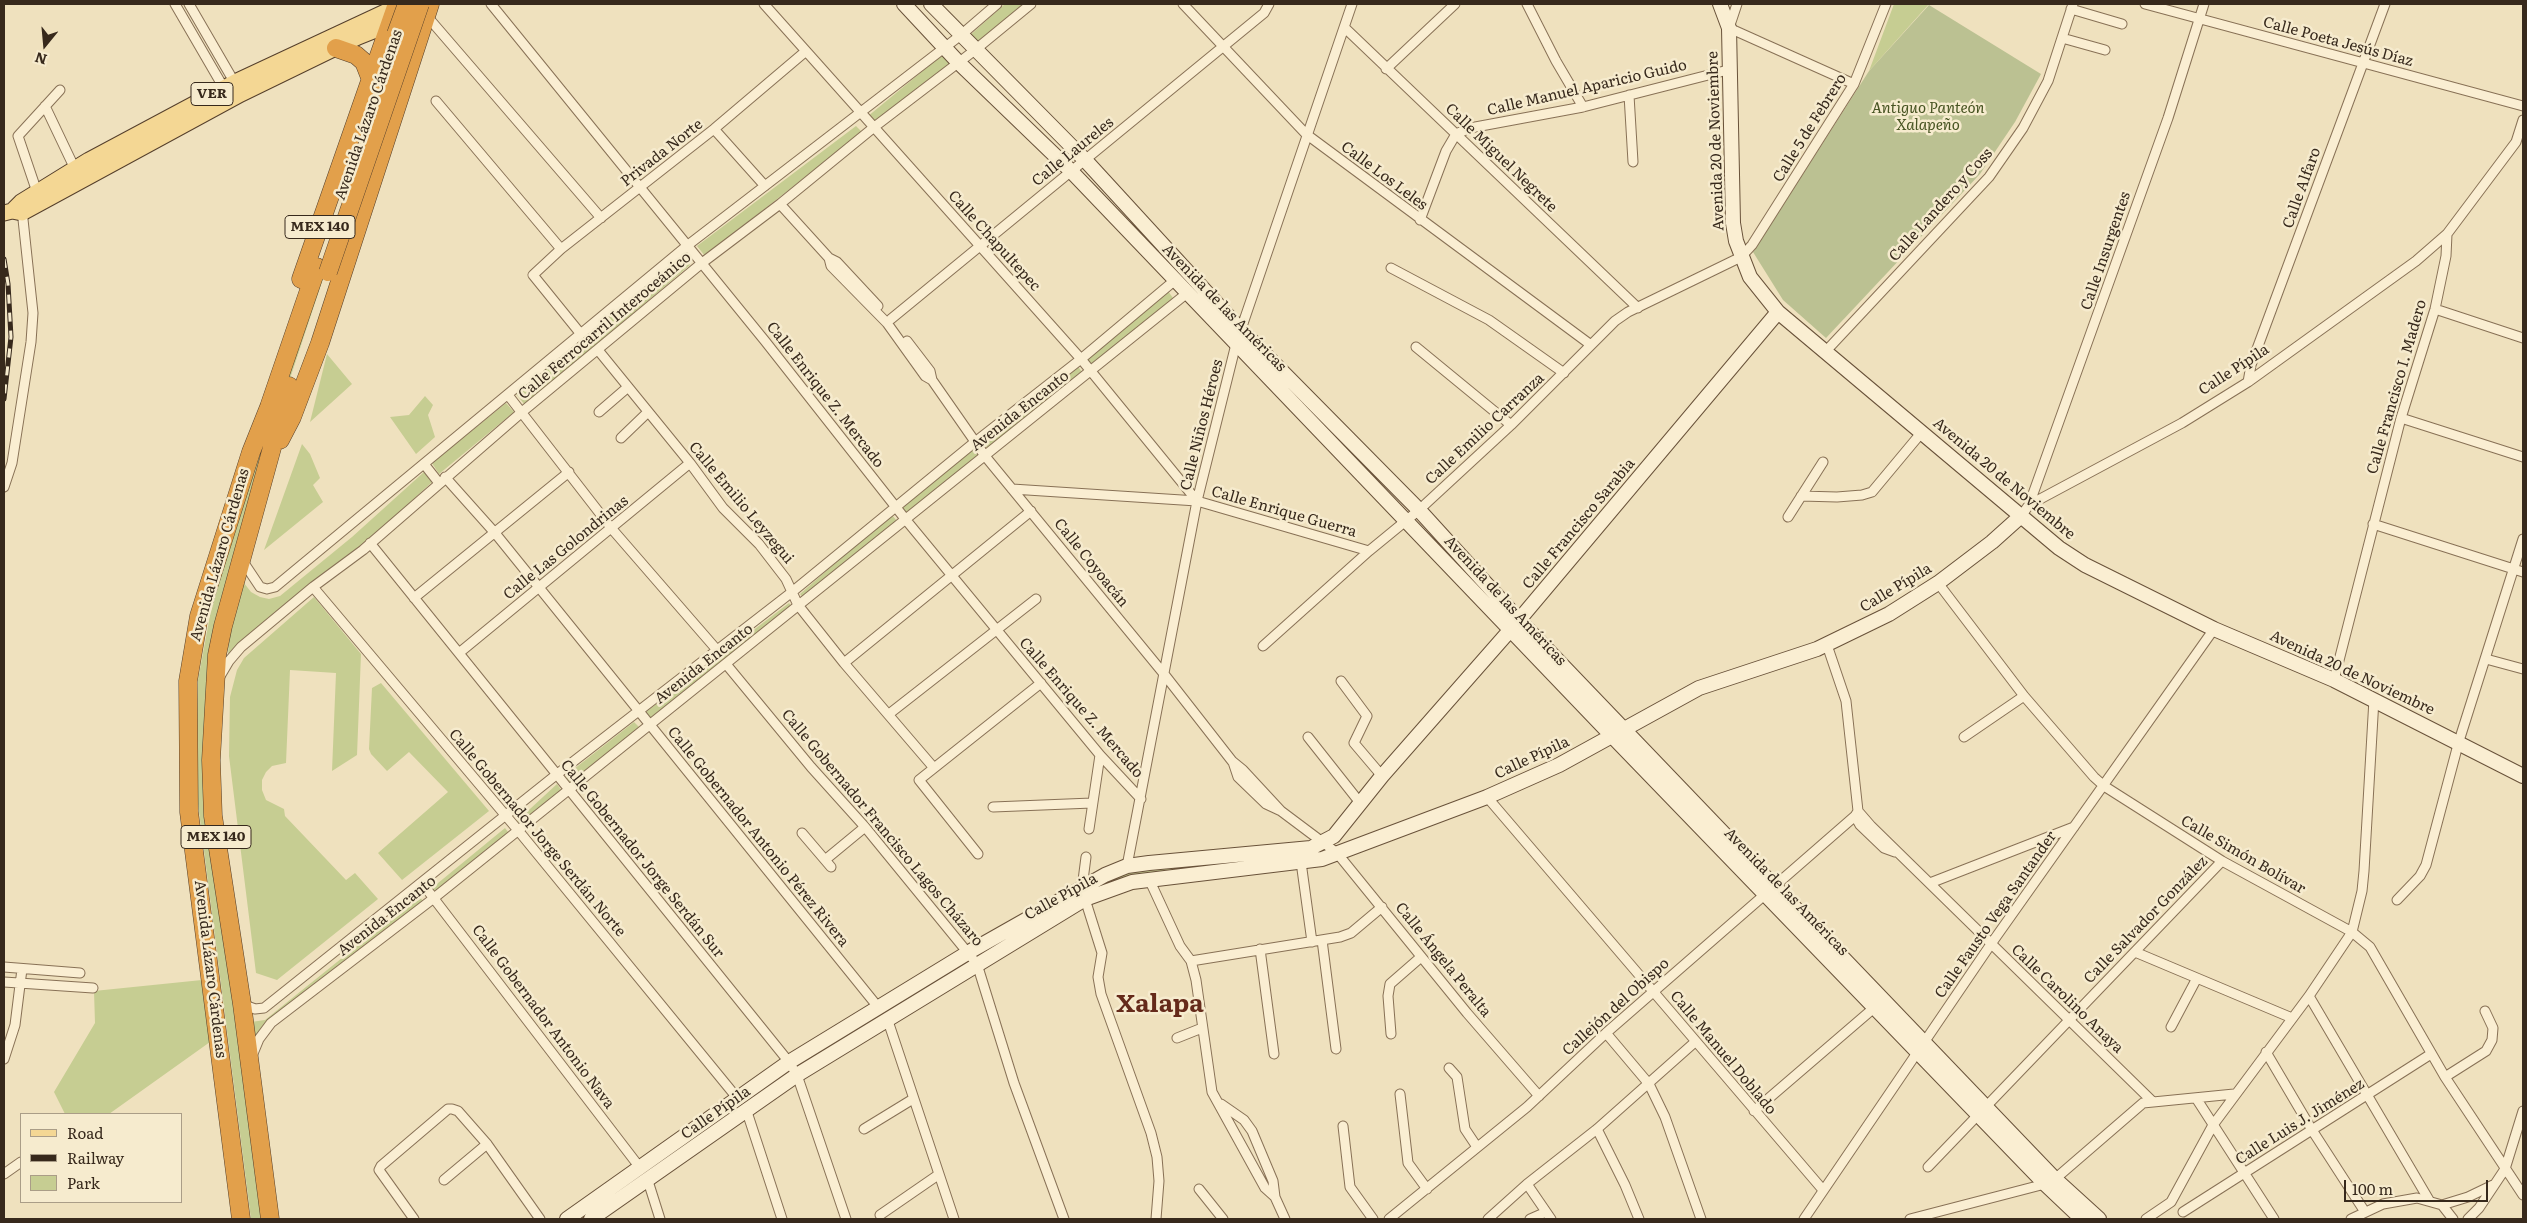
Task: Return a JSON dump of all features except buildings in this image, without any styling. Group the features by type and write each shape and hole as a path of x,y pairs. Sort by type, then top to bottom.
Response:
{"highway":[{"name":"MEX 140","path":"251,452 257,403 397,11"},
{"name":"Avenida Lázaro Cárdenas","path":"273,1216 213,816 211,760 217,655 240,558 271,458 280,413 397,11"},
{"name":"MEX 140","path":"271,458 292,417 320,343 424,13"},
{"name":"Avenida Lázaro Cárdenas","path":"241,1219 189,812 188,681 199,616 251,452 424,13"},
{"path":"336,48 356,55 369,72 368,90 374,96 383,97 391,102 395,110"},
{"path":"368,90 392,96 400,93"}],"main road":[{"name":"Avenida de las Américas","path":"904,4 958,62 1070,170 1186,294 1405,519 1625,730 1875,1007 1922,1047"},
{"name":"Avenida de las Américas","path":"931,4 1086,161 1240,329 1419,510 1514,625 1612,736 1770,889 1983,1110 2050,1181 2082,1219"},
{"name":"Avenida 20 de Noviembre","path":"1720,4 1729,28 1728,70 1733,223 1741,257 1750,277 1778,312 1922,432 2025,510 2059,548 2085,565 2214,629 2374,699 2459,741 2523,776"},
{"name":"VER","path":"11,211 37,192 75,169 233,91 336,48 358,37 397,11"},
{"name":"VER","path":"11,211 233,91 385,12 424,13"},
{"name":"Calle Francisco Sarabia","path":"1323,844 1334,836 1382,776 1514,625 1778,312"},
{"name":"Calle Pípila","path":"591,1219 738,1099 790,1062 969,952 1084,893 1149,878 1322,859 1487,797 1559,765 1699,688 1826,645 1889,614 1938,583 1992,542 2025,510"},
{"name":"Calle Pípila","path":"567,1219 645,1175 747,1112 797,1075 977,964 1127,866 1311,848 1323,844"},
{"name":"Avenida de las Américas","path":"2050,1181 2099,1219"}],"street":[{"path":"175,4 233,91"},
{"name":"Calle Enrique Z. Mercado","path":"491,4 688,245 906,520 1100,755 1141,798"},
{"name":"Calle Chapultepec","path":"764,4 859,113 1092,372 1197,502"},
{"name":"Calle Ferrocarril Interoceánico","path":"240,558 260,587 267,589 275,587 688,245 961,36 997,4"},
{"name":"Calle Ferrocarril Interoceánico","path":"214,687 229,661 241,647 313,587 370,543 522,412 702,263 780,204 1031,4"},
{"name":"Calle Los Leles","path":"1183,4 1306,134 1591,345"},
{"name":"Calle Laureles","path":"891,319 1070,170 1086,161 1264,13 1269,4"},
{"name":"Calle Niños Héroes","path":"1127,866 1197,502 1236,344 1306,134 1352,4"},
{"path":"1386,69 1455,4"},
{"path":"1527,4 1556,62 1584,107"},
{"path":"1737,4 1729,28 1854,84"},
{"name":"Calle 5 de Febrero","path":"1741,257 1752,245 1854,84 1886,4"},
{"name":"Calle Poeta Jesús Díaz","path":"2145,4 2523,106"},
{"name":"Calle Insurgentes","path":"2025,510 2165,127 2204,4"},
{"name":"Calle Alfaro","path":"2248,382 2251,365 2385,4"},
{"path":"2072,6 2122,24"},
{"name":"Calle Landero y Coss","path":"1826,351 1989,177 2023,128 2048,81 2072,6"},
{"path":"184,18 192,8 233,91"},
{"path":"424,13 601,218"},
{"name":"Calle Miguel Negrete","path":"1345,28 1638,308"},
{"path":"2062,38 2105,50"},
{"name":"Privada Norte","path":"580,333 533,274 561,249 714,129 806,51"},
{"name":"Calle Manuel Aparicio Guido","path":"1456,134 1470,128 1584,107 1728,70"},
{"path":"37,192 18,136 60,90"},
{"path":"1628,95 1633,162"},
{"path":"436,102 561,249"},
{"path":"45,106 75,169"},
{"path":"2447,234 2516,142 2523,120"},
{"path":"714,129 765,186"},
{"path":"1420,220 1446,151 1456,134"},
{"name":"Calle Coyoacán","path":"780,204 829,258 837,262 891,319 930,371 932,380 985,456 1164,674 1232,761 1244,770 1281,811 1323,844"},
{"path":"4,486 12,463 31,342 33,313 11,211"},
{"name":"Calle Pípila","path":"2025,510 2182,423 2248,382 2416,261 2447,234"},
{"name":"Calle Francisco I. Madero","path":"2334,680 2401,418 2435,309 2446,256 2447,234"},
{"name":"Calle Emilio Carranza","path":"1263,646 1405,519 1419,510 1511,425 1615,321 1741,257"},
{"name":"Calle Coyoacán","path":"829,258 831,266 887,322 925,376 932,380"},
{"path":"1391,268 1489,320 1564,373"},
{"name":"Avenida Encanto","path":"242,1004 255,1009 264,1008 637,711 792,592 975,442 1081,360 1174,281"},
{"name":"Avenida Encanto","path":"249,1063 259,1039 271,1023 434,898 648,724 1092,372 1186,294"},
{"path":"2435,309 2523,338"},
{"path":"1416,347 1511,425"},
{"name":"Calle Emilio Leyzegui","path":"598,350 690,463 723,508 759,544 786,580 798,605 934,768"},
{"path":"599,412 628,387"},
{"path":"508,395 612,529 718,650"},
{"path":"621,438 648,412"},
{"path":"2401,418 2523,457"},
{"path":"1801,496 1837,497 1862,495 1872,492 1922,432"},
{"path":"1788,517 1823,462"},
{"name":"Calle Las Golondrinas","path":"459,653 538,590 690,463"},
{"name":"Calle Gobernador Antonio Pérez Rivera","path":"424,464 495,533 538,590 878,1007"},
{"path":"414,598 569,472"},
{"name":"Calle Enrique Guerra","path":"1012,489 1197,502 1369,551"},
{"path":"844,662 1031,511"},
{"path":"2373,524 2523,572"},
{"path":"2397,900 2420,876 2426,865 2459,741 2523,539"},
{"name":"Calle Gobernador Jorge Serdán Sur","path":"370,543 790,1062 797,1075 846,1219"},
{"name":"Calle Simón Bolívar","path":"1938,583 2024,696 2104,786 2222,861 2352,932 2370,947 2445,1077 2523,1195"},
{"name":"Calle Gobernador Jorge Serdán Norte","path":"313,587 372,654 518,829 738,1099"},
{"path":"889,714 1036,599"},
{"name":"Calle Fausto Vega Santander","path":"1804,1219 1991,944 2214,629"},
{"path":"1826,645 1846,701 1857,814"},
{"path":"2486,659 2523,669"},
{"name":"Calle Gobernador Francisco Lagos Cházaro","path":"726,664 811,767 865,827 977,964 1014,1083 1064,1219"},
{"path":"1341,681 1367,716 1354,743 1382,776"},
{"path":"978,854 919,780 1041,683"},
{"path":"1964,738 2024,696"},
{"path":"2146,1219 2172,1202 2213,1125 2234,1094 2309,996 2352,932 2362,891 2364,871 2374,699"},
{"path":"1308,737 1361,804"},
{"path":"1089,829 1100,755"},
{"name":"Calle Manuel Doblado","path":"1487,797 1823,1190"},
{"path":"992,807 1092,803"},
{"name":"Calle Carolino Anaya","path":"1857,814 2153,1102"},
{"name":"Callejón del Obispo","path":"1389,1219 1538,1096 1606,1033 1857,814"},
{"path":"802,833 828,863 865,827"},
{"path":"1930,883 2074,827"},
{"name":"Calle Ángela Peralta","path":"1323,844 1337,853 1421,957 1538,1096"},
{"path":"1086,857 1084,893 1102,952 1098,976 1101,994 1151,1133 1157,1157 1159,1181 1156,1219"},
{"name":"Calle Salvador González","path":"1928,1167 2067,1020 2222,861"},
{"path":"1301,862 1312,942"},
{"path":"1149,878 1180,946 1192,961 1209,1078 1217,1102 1265,1188 1274,1197 1285,1219"},
{"name":"Calle Gobernador Antonio Nava","path":"422,883 645,1175 660,1219"},
{"path":"1192,961 1312,942 1351,933 1382,907"},
{"path":"1322,940 1336,1049"},
{"path":"1260,949 1274,1054"},
{"path":"2135,952 2292,1018"},
{"path":"1391,1034 1388,996 1390,984 1421,957"},
{"path":"4,967 22,970 80,973"},
{"path":"4,1059 15,1025 22,970"},
{"path":"2171,1027 2197,978"},
{"path":"4,982 93,988"},
{"path":"2309,996 2429,1200"},
{"path":"1754,1111 1875,1007"},
{"path":"2445,1077 2486,1051 2494,1028 2485,1011"},
{"path":"887,1018 954,1219"},
{"path":"1177,1038 1202,1028"},
{"path":"1606,1033 1649,1084 1665,1117 1701,1219"},
{"path":"1488,1219 1527,1184 1597,1129 1695,1042"},
{"path":"2266,1052 2312,1130 2365,1212"},
{"name":"Calle Luis J. Jiménez","path":"2185,1216 2244,1174 2431,1054"},
{"path":"1449,1068 1457,1077 1465,1129 1477,1147"},
{"path":"1400,1094 1408,1163 1426,1189"},
{"path":"1910,1219 2050,1181 2143,1104 2234,1094"},
{"path":"2196,1098 2274,1219"},
{"path":"864,1129 913,1099"},
{"path":"1217,1102 1244,1120 1252,1131 1273,1181 1274,1197"},
{"path":"414,1219 379,1170 381,1166 448,1110 452,1109 458,1111 488,1144 540,1219"},
{"path":"2468,1219 2496,1184 2505,1169 2523,1111"},
{"path":"747,1112 782,1219"},
{"path":"1343,1126 1350,1187 1374,1219"},
{"path":"1597,1129 1625,1185 1639,1219"},
{"path":"444,1180 488,1144"},
{"path":"4,1174 20,1163"},
{"path":"880,1215 938,1175"},
{"path":"1527,1184 1549,1215 1530,1219"},
{"path":"2442,1205 2468,1197 2496,1184"},
{"path":"1199,1189 1223,1219"},
{"path":"2351,1219 2365,1212 2404,1199 2417,1198 2442,1205 2453,1219"},
{"path":"2172,1202 2185,1216"}],"green space":[{"path":"414,4 270,439 222,596 214,634 205,732 262,1219 251,1219 196,788 198,680 214,594 225,555"},
{"path":"1005,4 1026,4 977,47 968,37"},
{"path":"1894,4 1929,4 1869,71"},
{"name":"Antiguo Panteón Xalapeño","path":"1929,5 2041,74 2015,122 1980,174 1826,338 1783,300 1753,252 1869,71"},
{"path":"942,55 952,66 877,129 867,117"},
{"path":"856,126 862,132 705,256 697,246"},
{"path":"683,255 690,265 525,405 516,394"},
{"path":"1168,291 1173,298 1093,365 1086,358"},
{"path":"327,354 352,384 310,422"},
{"path":"1077,365 1082,372 988,449 984,443"},
{"path":"425,396 433,405 428,415 435,437 416,454 390,417 409,415"},
{"path":"506,403 514,412 439,474 432,463"},
{"path":"302,444 310,454 320,478 313,485 323,502 264,550"},
{"path":"974,449 979,456 905,515 899,508"},
{"path":"424,472 432,482 361,548 228,659 229,626 240,584 244,583 251,592 260,597 269,599 280,596 352,537"},
{"path":"891,514 897,521 807,603 800,594"},
{"path":"314,597 361,654 357,755 332,771 336,673 290,670 286,763 272,766 266,772 262,780 262,790 266,800 284,809 285,816 346,880 355,873 378,899 277,980 256,973 229,756 230,697 237,670 244,658"},
{"path":"789,603 797,612 650,724 642,715"},
{"path":"381,683 489,811 402,880 378,853 448,792 409,752 387,771 371,754 369,749 372,688"},
{"path":"634,722 642,730 574,787 565,776"},
{"path":"557,784 564,794 524,828 517,821"},
{"path":"505,828 511,836 438,896 432,888"},
{"path":"1307,851 1308,857 1160,872 985,953 982,949 1080,892 1130,871"},
{"path":"419,896 426,905 271,1029 255,1048 251,1022 265,1020"},
{"path":"954,964 957,970 803,1066 799,1061"},
{"path":"202,980 210,1042 110,1113 64,1113 54,1092 95,1023 94,991"}],"railway":[{"path":"4,259 8,284 11,337 4,399"}],"district":[{"name":"Xalapa","path":"1160,1005"}]}
